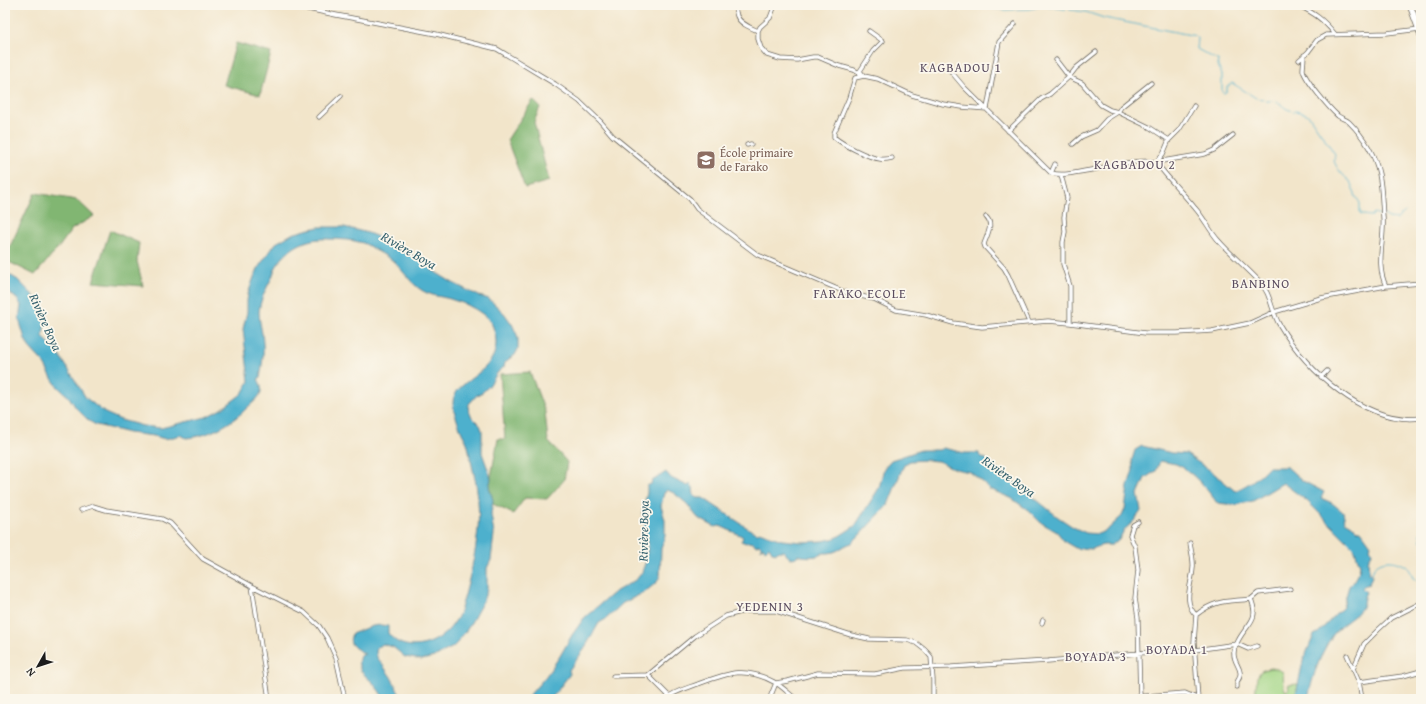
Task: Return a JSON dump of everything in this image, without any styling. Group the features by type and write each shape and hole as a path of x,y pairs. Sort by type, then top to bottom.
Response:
{"highway":[{"path":"1410,5 1420,31"}],"street":[{"path":"289,5 436,34 497,49 544,77 579,101 600,121 612,136 690,199 697,209 758,255 851,295 874,299 896,310 926,315 953,324 982,327 1048,321 1070,322 1144,333 1212,331 1250,323 1274,312 1321,298 1386,286 1421,283"},
{"path":"731,5 736,10 737,17 740,21 746,26 758,31"},
{"path":"774,5 770,18 760,27 758,31 758,39 761,48 767,55 780,59 797,60 813,56 818,57 839,66 854,70 864,76 878,79 912,95 943,104 984,108"},
{"path":"1298,5 1316,14 1335,34"},
{"path":"984,108 988,103 999,42 1015,24"},
{"path":"864,76 860,71 873,51 883,41 870,31"},
{"path":"1299,60 1317,40 1326,35 1420,31"},
{"path":"1008,131 1041,100 1069,77 1076,68 1096,52"},
{"path":"1304,55 1303,71 1315,91 1339,116 1347,121 1360,134 1372,153 1379,174 1383,217 1381,269 1386,286"},
{"path":"1056,60 1069,77 1082,83 1101,105 1149,127 1169,140"},
{"path":"948,68 984,108 1051,173 1061,175 1117,165 1148,161 1156,162 1205,154 1214,150 1233,135"},
{"path":"864,76 855,78 850,98 834,133 834,137 862,153 879,159 892,158"},
{"path":"1073,144 1082,137 1097,130 1107,119 1118,112 1121,107 1151,83"},
{"path":"319,116 341,96"},
{"path":"1156,162 1163,154 1169,140 1179,130 1194,106"},
{"path":"1156,162 1166,177 1195,208 1218,239 1260,282 1270,298 1279,323 1288,337 1321,377 1356,402 1375,411 1390,416 1411,419 1421,418"},
{"path":"1051,173 1054,164"},
{"path":"1061,175 1067,198 1064,217 1065,232 1063,242 1063,264 1070,286 1070,322"},
{"path":"986,217 990,220 990,225 984,244 985,247 1004,268 1029,322"},
{"path":"1321,377 1327,371"},
{"path":"81,510 93,506 106,510 162,519 170,523 203,559 304,612 319,626 327,638 336,658 345,699"},
{"path":"1138,522 1133,525 1130,535 1135,547 1138,570 1135,598 1138,618 1140,697"},
{"path":"1132,697 1185,694 1198,698 1195,650 1196,615 1191,610 1188,595 1193,568 1190,543"},
{"path":"252,586 269,699"},
{"path":"1196,615 1206,607 1222,601 1251,599 1258,594 1290,589"},
{"path":"1237,687 1237,682 1240,678 1240,671 1239,665 1234,658 1234,652 1243,632 1254,618 1254,609 1251,599"},
{"path":"1353,669 1364,644 1378,630 1391,618 1421,604"},
{"path":"613,676 648,675 695,636 726,616 745,611 776,611 863,637 906,640 916,643 931,657 933,667 933,699"},
{"path":"776,683 818,673 875,674 905,668 951,667 1048,661 1195,650 1237,644 1248,648 1257,646"},
{"path":"1347,655 1359,682 1362,699"},
{"path":"1359,682 1403,676 1421,670"},
{"path":"667,698 720,676 740,672 758,675 776,683 796,699"},
{"path":"648,675 667,698 672,699"},
{"path":"772,699 771,695 776,683"}],"green space":[{"path":"236,43 271,53 260,95 224,85"},
{"path":"533,100 540,107 534,122 549,181 525,188 507,140"},
{"path":"35,193 77,200 94,216 72,229 35,275 5,260 5,257"},
{"path":"110,230 139,243 137,261 143,286 93,282"},
{"path":"530,372 545,412 548,441 567,462 564,480 547,499 525,498 513,514 493,504 489,487 498,439 505,439 500,374"},
{"path":"1270,668 1283,672 1284,687 1286,692 1289,688 1288,685 1298,684 1295,699 1255,699 1257,677 1261,671"}],"water":[{"path":"319,227 344,227 368,233 424,261 432,270 453,283 479,296 489,299 504,313 512,324 518,339 518,349 515,355 505,363 504,367 498,372 489,386 476,396 469,404 468,408 471,416 480,425 482,430 482,453 491,479 489,487 493,500 491,514 494,534 491,560 487,568 487,589 483,601 468,628 453,647 434,657 422,660 405,657 393,647 383,644 377,647 377,657 391,677 402,699 384,699 360,668 360,656 365,654 354,647 351,638 352,634 365,628 383,625 388,626 388,633 396,641 410,646 421,645 431,642 443,635 458,617 473,560 479,512 476,486 468,446 458,422 453,403 455,394 488,364 494,355 496,342 493,327 487,318 483,314 466,305 430,294 422,290 414,284 392,260 363,243 338,239 320,239 304,242 291,250 279,262 261,301 259,312 263,339 263,351 260,378 258,379 261,392 258,398 235,419 212,432 195,437 186,438 181,435 165,439 129,433 96,425 89,421 76,408 69,397 58,387 43,362 29,347 19,319 21,305 18,300 5,289 5,272 18,280 37,299 45,322 43,336 62,359 86,398 105,413 121,420 143,426 161,428 206,417 223,408 243,392 249,381 243,329 247,312 248,294 254,277 260,265 276,243 292,234"},
{"path":"1142,446 1172,453 1186,454 1211,471 1235,491 1253,481 1268,467 1287,467 1303,481 1324,492 1321,498 1332,503 1343,512 1345,521 1358,531 1361,531 1371,545 1370,548 1372,553 1368,561 1368,572 1369,574 1371,572 1372,576 1369,584 1362,588 1366,592 1362,607 1339,628 1328,643 1315,671 1308,699 1295,699 1303,661 1314,635 1318,633 1343,607 1349,586 1359,571 1360,565 1354,548 1307,501 1283,483 1253,501 1236,505 1217,503 1204,487 1182,467 1176,464 1160,461 1156,471 1145,478 1138,494 1141,511 1134,521 1124,530 1120,538 1112,545 1103,545 1091,549 1081,548 1079,550 1065,542 1057,532 1040,522 1028,510 1011,498 989,489 970,472 955,469 938,461 925,460 910,461 905,464 888,505 852,543 833,552 807,557 798,555 790,558 784,551 779,551 777,553 772,552 769,547 765,550 763,546 761,549 759,544 756,546 754,543 746,543 741,541 743,538 742,536 720,526 715,527 698,518 686,503 674,493 667,490 664,493 661,506 665,520 665,536 661,549 660,576 657,582 645,592 623,603 606,619 599,623 583,651 569,670 570,674 551,699 526,699 546,676 584,618 613,593 637,579 642,572 646,561 648,542 642,513 647,493 647,486 666,472 671,478 688,486 690,484 693,487 694,496 703,498 752,531 782,540 801,542 823,541 836,538 855,526 879,488 884,468 891,460 921,450 939,450 943,448 965,453 979,453 979,455 991,462 1002,475 1011,477 1012,480 1058,517 1073,527 1086,533 1098,534 1107,530 1122,516 1125,509 1128,486 1133,470 1132,460 1135,450"}],"waterway":[{"path":"980,5 1005,10 1030,9 1042,6 1086,12 1104,18 1196,36 1198,38 1197,49 1219,61 1218,65 1222,75 1222,92 1224,93 1227,91 1227,87 1232,83 1256,98 1263,99"},
{"path":"1266,101 1281,104 1287,109 1304,113 1309,116 1335,154 1334,160 1338,169 1350,181 1360,203 1360,214 1372,216 1374,213 1381,215"},
{"path":"1384,215 1389,218 1397,219 1405,212"},
{"path":"1421,532 1421,541"},
{"path":"1371,574 1374,568 1381,562 1391,561 1405,566 1410,570 1413,578 1418,581 1421,579"}],"place":[{"name":"École primaire de Farako","path":"706,160"}],"district":[{"name":"KAGBADOU 1","path":"961,67"},
{"name":"KAGBADOU 2","path":"1135,164"},
{"name":"BANBINO","path":"1261,283"},
{"name":"FARAKO ECOLE","path":"860,293"},
{"name":"YEDENIN 3","path":"770,606"},
{"name":"BOYADA 1","path":"1177,649"},
{"name":"BOYADA 3","path":"1096,656"}],"water label":[{"name":"Rivière Boya","path":"409,250"},
{"name":"Rivière Boya","path":"46,322"},
{"name":"Rivière Boya","path":"1009,476"},
{"name":"Rivière Boya","path":"643,531"}]}
